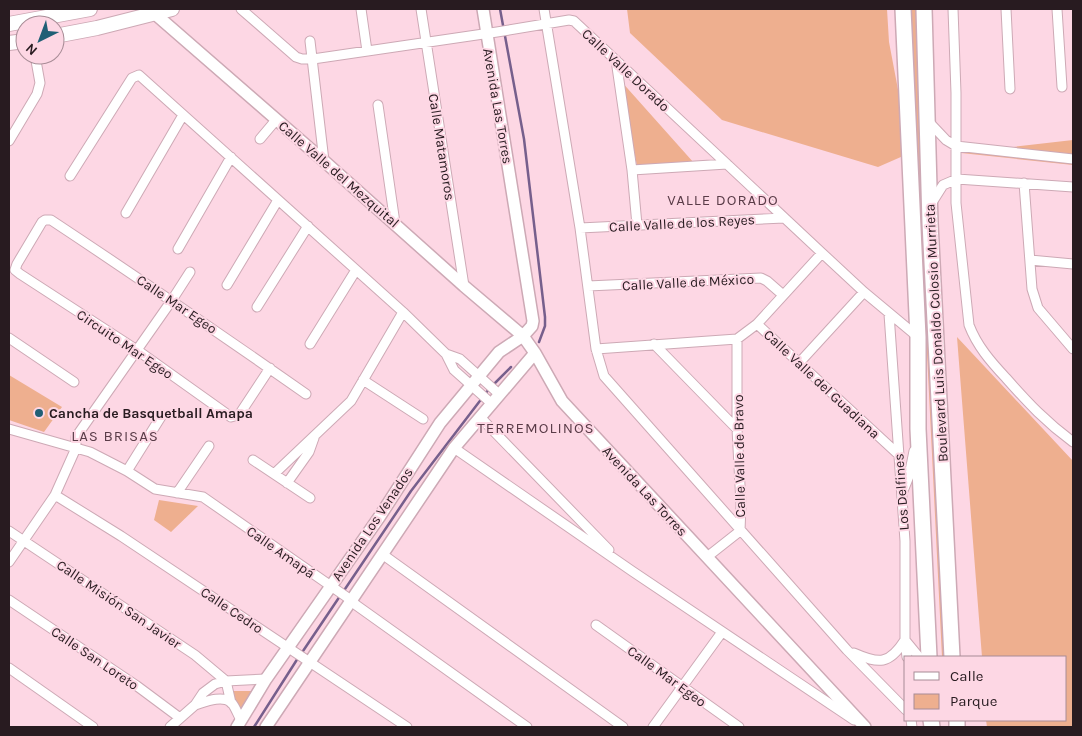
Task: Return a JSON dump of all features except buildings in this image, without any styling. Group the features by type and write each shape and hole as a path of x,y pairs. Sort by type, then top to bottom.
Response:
{"highway":[{"name":"Boulevard Luis Donaldo Colosio Murrieta","path":"903,9 918,337 918,429 929,656"},
{"name":"Boulevard Luis Donaldo Colosio Murrieta","path":"924,9 930,206 952,656"}],"main road":[{"path":"9,24 90,9"},
{"path":"65,34 172,9"}],"street":[{"name":"Calle Valle Dorado","path":"241,9 292,54 302,59 492,33 569,20 574,21 864,292 918,337"},
{"path":"361,9 368,51"},
{"name":"Calle Matamoros","path":"421,9 464,286"},
{"name":"Avenida Las Torres","path":"483,9 492,33 533,321 532,326 523,336 535,353 562,401 865,727"},
{"path":"544,9 580,228 600,368 610,385 847,650 904,708"},
{"path":"953,9 956,93 956,203 967,310 974,337 989,359 1034,410 1047,423 1073,442"},
{"path":"1006,9 1010,88"},
{"path":"1057,9 1062,87"},
{"name":"Calle Valle del Mezquital","path":"154,13 523,336"},
{"path":"310,41 324,161"},
{"path":"616,60 632,170 637,225"},
{"path":"9,141 37,94 40,83 37,65"},
{"path":"70,176 132,78 139,75 403,312 446,354 454,370 474,387 493,396"},
{"path":"378,105 395,224"},
{"path":"126,213 183,114"},
{"path":"260,138 276,120"},
{"path":"928,121 946,140 956,146 1073,158"},
{"path":"178,249 231,158"},
{"path":"632,170 727,164"},
{"path":"930,206 943,185 957,179 1073,188"},
{"path":"1024,183 1032,289 1038,308 1073,349"},
{"path":"227,285 278,200"},
{"name":"Calle Valle de los Reyes","path":"580,228 784,218"},
{"name":"Calle Mar Egeo","path":"45,220 51,220 172,300 306,394"},
{"name":"Circuito Mar Egeo","path":"45,220 42,222 15,270 137,350 231,417 239,415 270,368"},
{"path":"257,307 308,226"},
{"path":"757,324 822,253"},
{"path":"1030,260 1073,264"},
{"path":"310,344 356,270"},
{"path":"9,562 55,495 76,448 76,437 190,272"},
{"name":"Calle Valle de México","path":"588,286 760,278 767,281 783,295"},
{"path":"799,363 864,292"},
{"path":"274,474 348,404 403,312"},
{"name":"Los Delfines","path":"890,314 905,541 905,640 907,656"},
{"name":"Calle Valle del Guadiana","path":"736,339 757,324 899,455"},
{"name":"Avenida Los Venados","path":"266,727 299,655 341,593 380,516 440,423 482,379 499,352 523,336"},
{"path":"9,338 74,382"},
{"path":"596,349 736,339"},
{"name":"Calle Valle de Bravo","path":"707,558 740,530 741,504 737,429 736,339"},
{"path":"654,344 737,429"},
{"name":"Avenida Los Venados","path":"239,724 266,679 299,655 341,593 382,554 454,448 480,417 493,396 535,353"},
{"path":"446,354 460,359 482,379 493,396"},
{"path":"363,380 423,419"},
{"path":"127,471 162,415"},
{"path":"480,417 623,565"},
{"name":"Calle Amapá","path":"9,429 96,454 127,471 152,488 203,498 341,593 356,606 527,727"},
{"path":"902,495 912,461 918,429"},
{"path":"287,483 308,452 314,436"},
{"path":"177,493 209,446"},
{"path":"454,448 623,565 865,727"},
{"path":"253,460 310,498"},
{"name":"Calle Cedro","path":"55,495 121,536 407,727"},
{"name":"Calle Misión San Javier","path":"9,532 195,655 226,681"},
{"path":"382,554 623,727"},
{"name":"Calle San Loreto","path":"9,600 137,686 180,718"},
{"name":"Calle Mar Egeo","path":"596,625 739,727"},
{"path":"653,727 722,632"},
{"path":"847,650 877,662 893,656 905,640 918,656"},
{"path":"9,668 93,727"},
{"path":"170,727 215,684 226,681 266,679"},
{"path":"226,681 231,703 239,724"},
{"path":"195,705 214,699 231,703"}],"green space":[{"path":"627,9 887,9 889,42 910,153 878,167 722,120 630,33"},
{"path":"910,9 916,9 921,31 950,656 942,656"},
{"path":"620,80 694,163 638,171"},
{"path":"1073,140 1073,165 961,153"},
{"path":"957,337 1073,461 1073,727 987,727 986,721 1067,721 1067,656 982,656"},
{"path":"9,375 62,407 44,432 9,420"},
{"path":"159,500 198,506 171,532 154,520"},
{"path":"232,691 259,691 243,715 238,708"}],"waterway":[{"path":"500,9 524,139 545,317 545,326 539,342"},
{"path":"493,385 511,367"},
{"path":"343,592 411,491 489,389"},
{"path":"301,654 340,596"},
{"path":"254,727 298,658"}],"place":[{"name":"Cancha de Basquetball Amapa","path":"39,413"}],"district":[{"name":"VALLE DORADO","path":"723,200"},
{"name":"TERREMOLINOS","path":"536,428"},
{"name":"LAS BRISAS","path":"115,436"}]}
